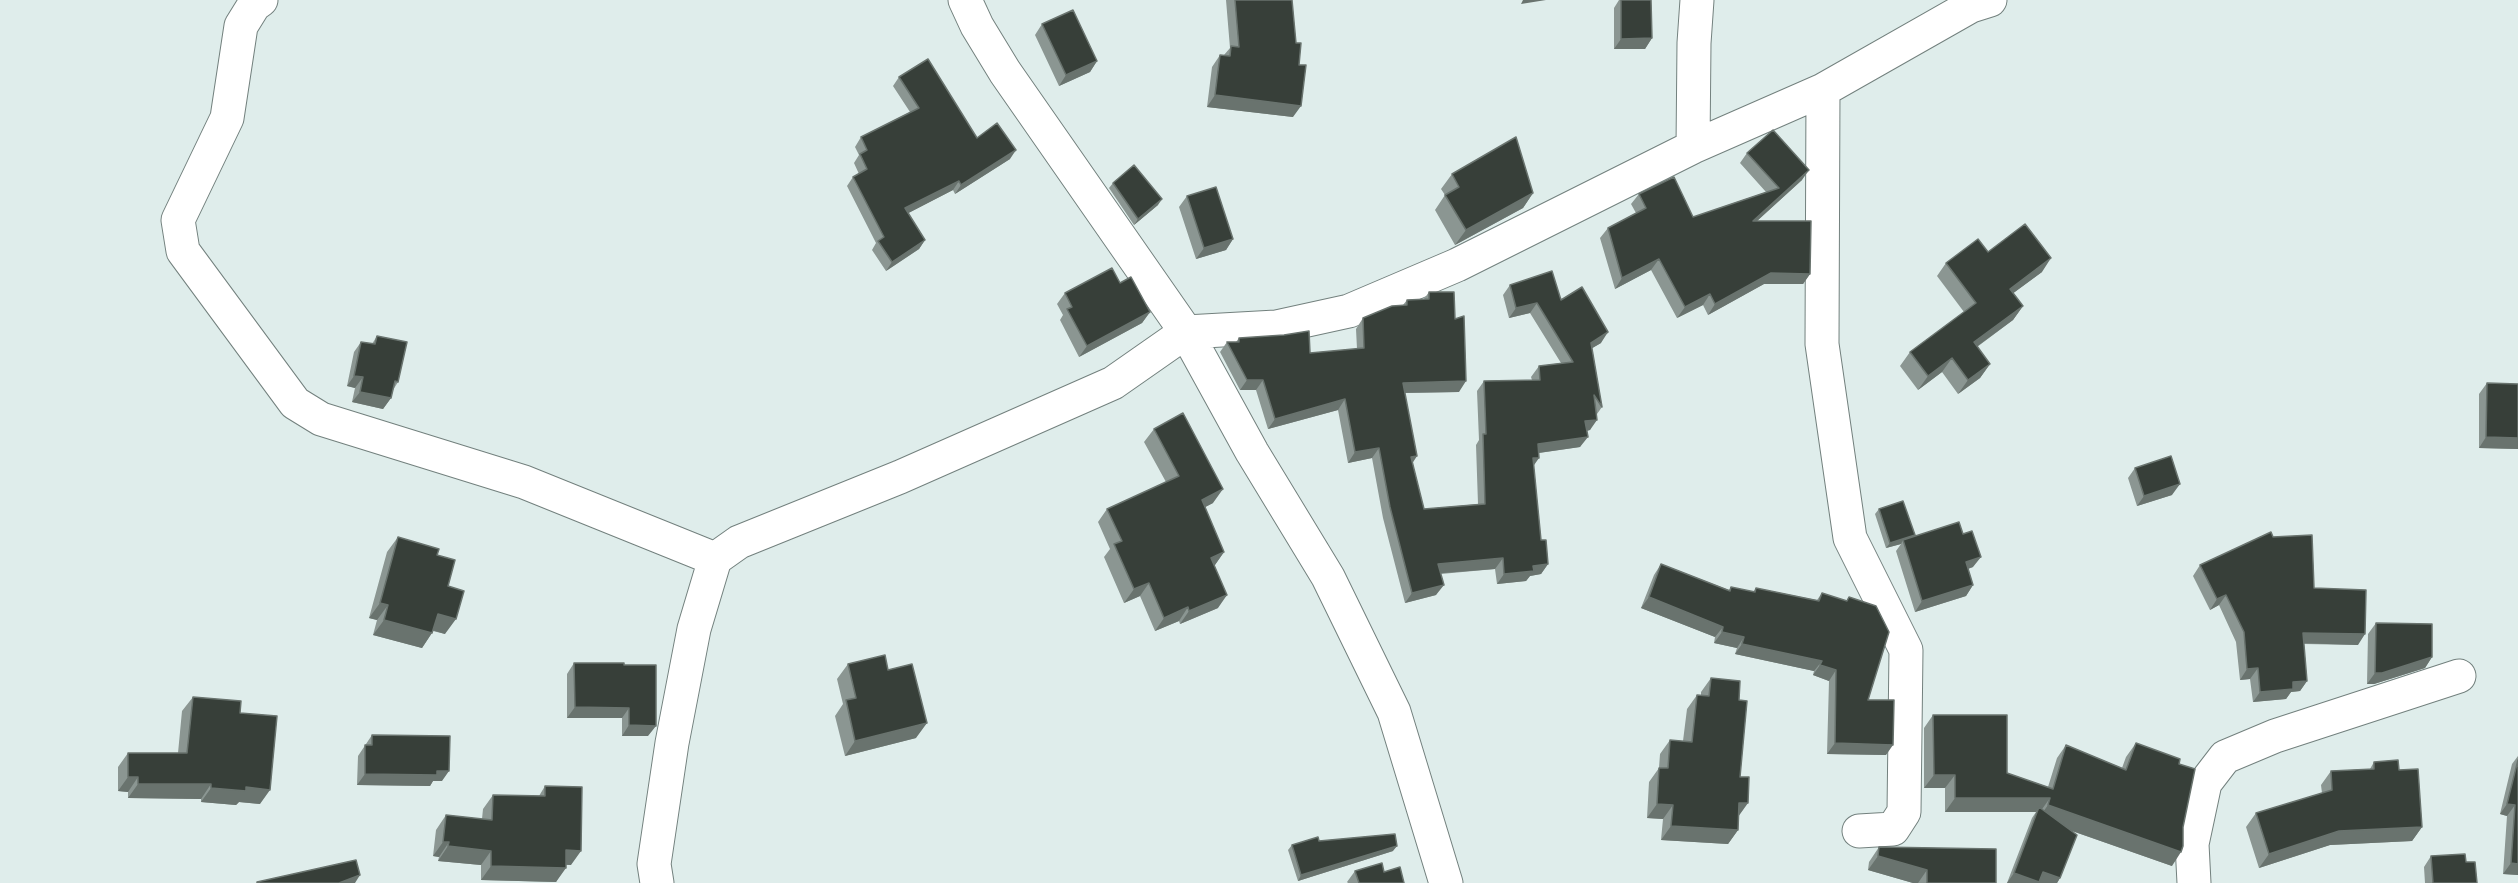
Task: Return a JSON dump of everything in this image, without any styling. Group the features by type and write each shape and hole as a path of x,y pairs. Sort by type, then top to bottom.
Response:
{"street":[{"path":"261,0 254,5 241,27 227,118 178,220 183,252 295,403 321,419 524,482 715,558"},
{"path":"965,0 977,26 1005,72 1186,332 1252,452 1328,577 1394,712 1446,883"},
{"path":"1694,147 1694,43 1697,0"},
{"path":"657,883 654,864 672,743 694,629 715,558 739,542 900,477 1113,383 1186,332 1276,327 1349,311 1457,265 1694,147 1823,90 1971,6 1990,0"},
{"path":"1823,90 1822,344 1850,538 1906,651 1904,812 1893,829 1859,831"},
{"path":"2193,883 2192,844 2205,783 2225,757 2275,736 2459,676"}],"building":[{"path":"1235,0 1292,0 1296,43 1301,43 1299,65 1306,65 1301,106 1215,95 1220,55 1230,56 1231,46 1239,47"},
{"path":"1621,0 1651,0 1652,38 1621,39"},
{"path":"1073,10 1097,61 1066,75 1042,24"},
{"path":"928,59 977,138 997,123 1016,150 961,185 959,181 905,208 925,240 892,262 878,241 884,237 853,177 867,169 860,154 867,150 861,137 919,108 899,77"},
{"path":"1773,130 1809,170 1753,221 1811,221 1810,274 1771,273 1715,304 1710,294 1685,307 1659,259 1622,278 1608,228 1646,208 1639,194 1674,177 1693,217 1779,188 1747,153"},
{"path":"1516,137 1533,193 1466,230 1445,195 1459,187 1452,174"},
{"path":"1134,165 1162,199 1138,219 1113,183"},
{"path":"1216,187 1233,239 1204,248 1187,196"},
{"path":"2025,224 2051,258 2010,289 2023,306 1974,342 1990,364 1968,380 1952,358 1928,376 1910,352 1976,303 1946,263 1978,239 1988,252"},
{"path":"1112,268 1120,283 1131,277 1150,312 1087,346 1067,309 1072,307 1065,293"},
{"path":"1552,271 1561,300 1582,287 1608,332 1591,343 1602,407 1594,395 1597,420 1585,421 1588,437 1538,444 1539,458 1533,458 1541,540 1546,540 1548,564 1533,566 1534,571 1504,574 1503,558 1438,564 1444,585 1412,593 1390,507 1379,448 1355,452 1345,399 1275,419 1263,380 1247,380 1227,342 1239,342 1239,338 1309,331 1310,353 1364,348 1363,318 1392,306 1407,305 1407,300 1429,299 1429,292 1454,292 1455,319 1464,316 1466,381 1403,383 1417,456 1411,457 1424,509 1485,504 1484,381 1540,380 1539,366 1573,362 1537,303 1516,308 1510,285"},
{"path":"377,336 407,342 398,382 395,381 391,398 360,392 363,377 354,376 361,342 375,344"},
{"path":"2487,383 2518,384 2518,438 2486,437"},
{"path":"1183,413 1223,489 1202,500 1224,552 1211,558 1227,595 1189,611 1188,607 1164,618 1149,583 1134,589 1114,544 1122,541 1107,509 1179,476 1154,429"},
{"path":"2171,456 2180,484 2144,496 2135,468"},
{"path":"1903,501 1915,535 1890,543 1879,509"},
{"path":"1959,522 1963,534 1972,531 1981,557 1966,562 1973,585 1922,601 1903,540"},
{"path":"2271,532 2273,537 2312,535 2314,588 2366,590 2365,634 2303,633 2307,681 2293,682 2293,689 2260,692 2258,668 2247,669 2244,632 2226,595 2217,599 2200,565"},
{"path":"398,537 439,549 437,555 455,560 448,586 464,591 456,619 438,614 432,633 384,620 388,605 380,603"},
{"path":"1661,564 1730,591 1731,587 1755,592 1756,588 1819,601 1822,593 1847,601 1849,597 1876,606 1889,632 1868,700 1894,700 1893,745 1835,743 1836,670 1820,665 1822,661 1742,644 1744,637 1722,632 1723,627 1649,597"},
{"path":"2376,623 2432,624 2432,657 2382,673 2375,673"},
{"path":"885,655 888,670 912,664 927,723 855,741 846,700 856,698 848,664"},
{"path":"574,663 656,665 656,726 629,725 629,708 575,707"},
{"path":"1711,678 1740,681 1739,700 1747,701 1740,777 1749,777 1748,803 1739,803 1738,830 1671,826 1673,805 1657,804 1659,768 1668,768 1670,740 1692,742 1697,695 1709,696"},
{"path":"193,697 241,701 240,713 277,716 270,790 246,787 246,791 211,788 211,784 138,784 138,777 128,777 128,753 187,753"},
{"path":"1933,715 2007,715 2007,773 2053,789 2066,745 2126,770 2136,743 2180,759 2179,764 2195,769 2183,827 2181,852 2048,805 2050,798 1955,798 1955,775 1934,775"},
{"path":"372,735 450,736 449,771 437,771 437,775 365,774 365,745 372,745"},
{"path":"2398,760 2399,770 2418,769 2422,827 2339,831 2269,854 2256,813 2332,790 2331,771 2374,769 2374,762"},
{"path":"2518,760 2518,864 2511,863 2515,805 2507,804"},
{"path":"545,786 582,787 581,851 566,850 566,868 491,866 491,851 448,846 449,842 443,842 446,815 492,820 493,795 545,796"},
{"path":"2039,807 2077,835 2060,878 2043,872 2039,882 2014,873"},
{"path":"1395,834 1397,846 1301,875 1292,845 1318,837 1319,841"},
{"path":"1879,847 1996,849 1996,883 1927,883 1927,870 1878,856"},
{"path":"2465,854 2466,862 2475,862 2477,883 2433,883 2431,856"},
{"path":"356,860 360,875 339,883 257,883 257,882"},
{"path":"1382,863 1384,872 1400,867 1404,883 1359,883 1355,871"}]}
